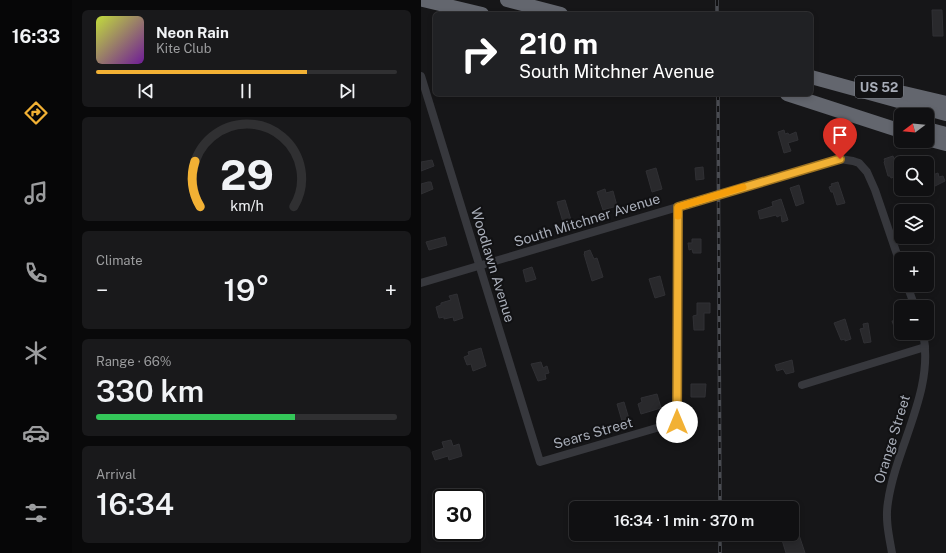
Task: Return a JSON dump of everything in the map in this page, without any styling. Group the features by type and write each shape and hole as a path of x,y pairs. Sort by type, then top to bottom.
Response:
{"highway":[{"path":"423,0 474,12"},
{"path":"507,0 553,12"},
{"name":"US 52","path":"813,74 840,78 946,103"},
{"path":"813,78 946,114"},
{"name":"US 52","path":"792,96 894,129"},
{"path":"793,96 894,120"},
{"path":"934,131 946,134"},
{"path":"934,141 946,144"}],"street":[{"name":"Woodlawn Avenue","path":"421,76 540,462"},
{"name":"South Mitchner Avenue","path":"421,283 840,159 853,161 863,167 871,179 896,252"},
{"name":"Sears Street","path":"540,462 677,422 678,207"},
{"name":"Orange Street","path":"892,553 887,521 887,502 924,378 926,356 924,340"},
{"path":"802,385 925,347"}],"building":[{"path":"932,10 942,10 943,36 933,36"},
{"path":"784,130 785,134 788,133 789,135 796,132 798,140 788,143 791,151 784,153 778,132"},
{"path":"893,156 894,177 891,178 888,176 884,159"},
{"path":"432,160 434,166 421,171 421,162"},
{"path":"703,167 704,179 696,180 695,168"},
{"path":"656,168 662,189 652,192 646,171"},
{"path":"938,173 939,177 943,176 945,181 935,186 934,174"},
{"path":"431,182 433,189 421,194 421,184"},
{"path":"838,182 845,203 837,205 833,192 831,192 829,187 832,186 831,184"},
{"path":"799,185 804,203 796,206 790,188"},
{"path":"605,189 606,193 613,191 617,206 603,210 597,192"},
{"path":"781,199 788,220 782,222 781,215 777,217 776,215 760,219 758,211 773,206 772,202"},
{"path":"565,200 571,220 563,222 557,202"},
{"path":"445,237 447,245 429,250 426,242"},
{"path":"692,239 701,239 701,253 693,253 692,249 689,250 688,243 692,243"},
{"path":"590,250 594,259 597,258 603,277 592,281 584,254 584,252"},
{"path":"532,267 536,279 526,282 523,270"},
{"path":"660,276 665,295 655,298 649,279"},
{"path":"457,294 463,318 454,321 453,317 444,319 444,317 439,318 436,307 441,305 441,303 451,300 449,296"},
{"path":"697,303 710,303 710,313 704,313 704,330 694,330 693,316 697,315"},
{"path":"845,319 851,339 845,341 845,339 841,340 834,323"},
{"path":"868,323 871,342 864,343 860,329 864,328 863,324"},
{"path":"481,348 486,366 473,371 471,364 467,365 464,357 469,355 468,352"},
{"path":"792,360 794,372 786,374 783,369 777,371 775,365"},
{"path":"541,362 543,368 547,366 549,373 545,374 546,379 538,381 531,364"},
{"path":"691,384 706,384 705,397 691,397"},
{"path":"657,394 661,408 641,414 638,404 642,402 641,398"},
{"path":"624,402 629,419 622,421 617,404"},
{"path":"451,440 453,446 459,444 462,456 449,460 448,456 435,460 432,452 444,448 442,442"},
{"path":"799,535 805,553 786,553 782,541 799,541"}],"railway":[{"path":"717,0 717,12"},
{"path":"718,96 720,501"},
{"path":"720,541 720,553"}],"slow traffic":[{"path":"678,216 678,207 743,187"}],"route":[{"path":"677,422 678,207 840,159"}]}
